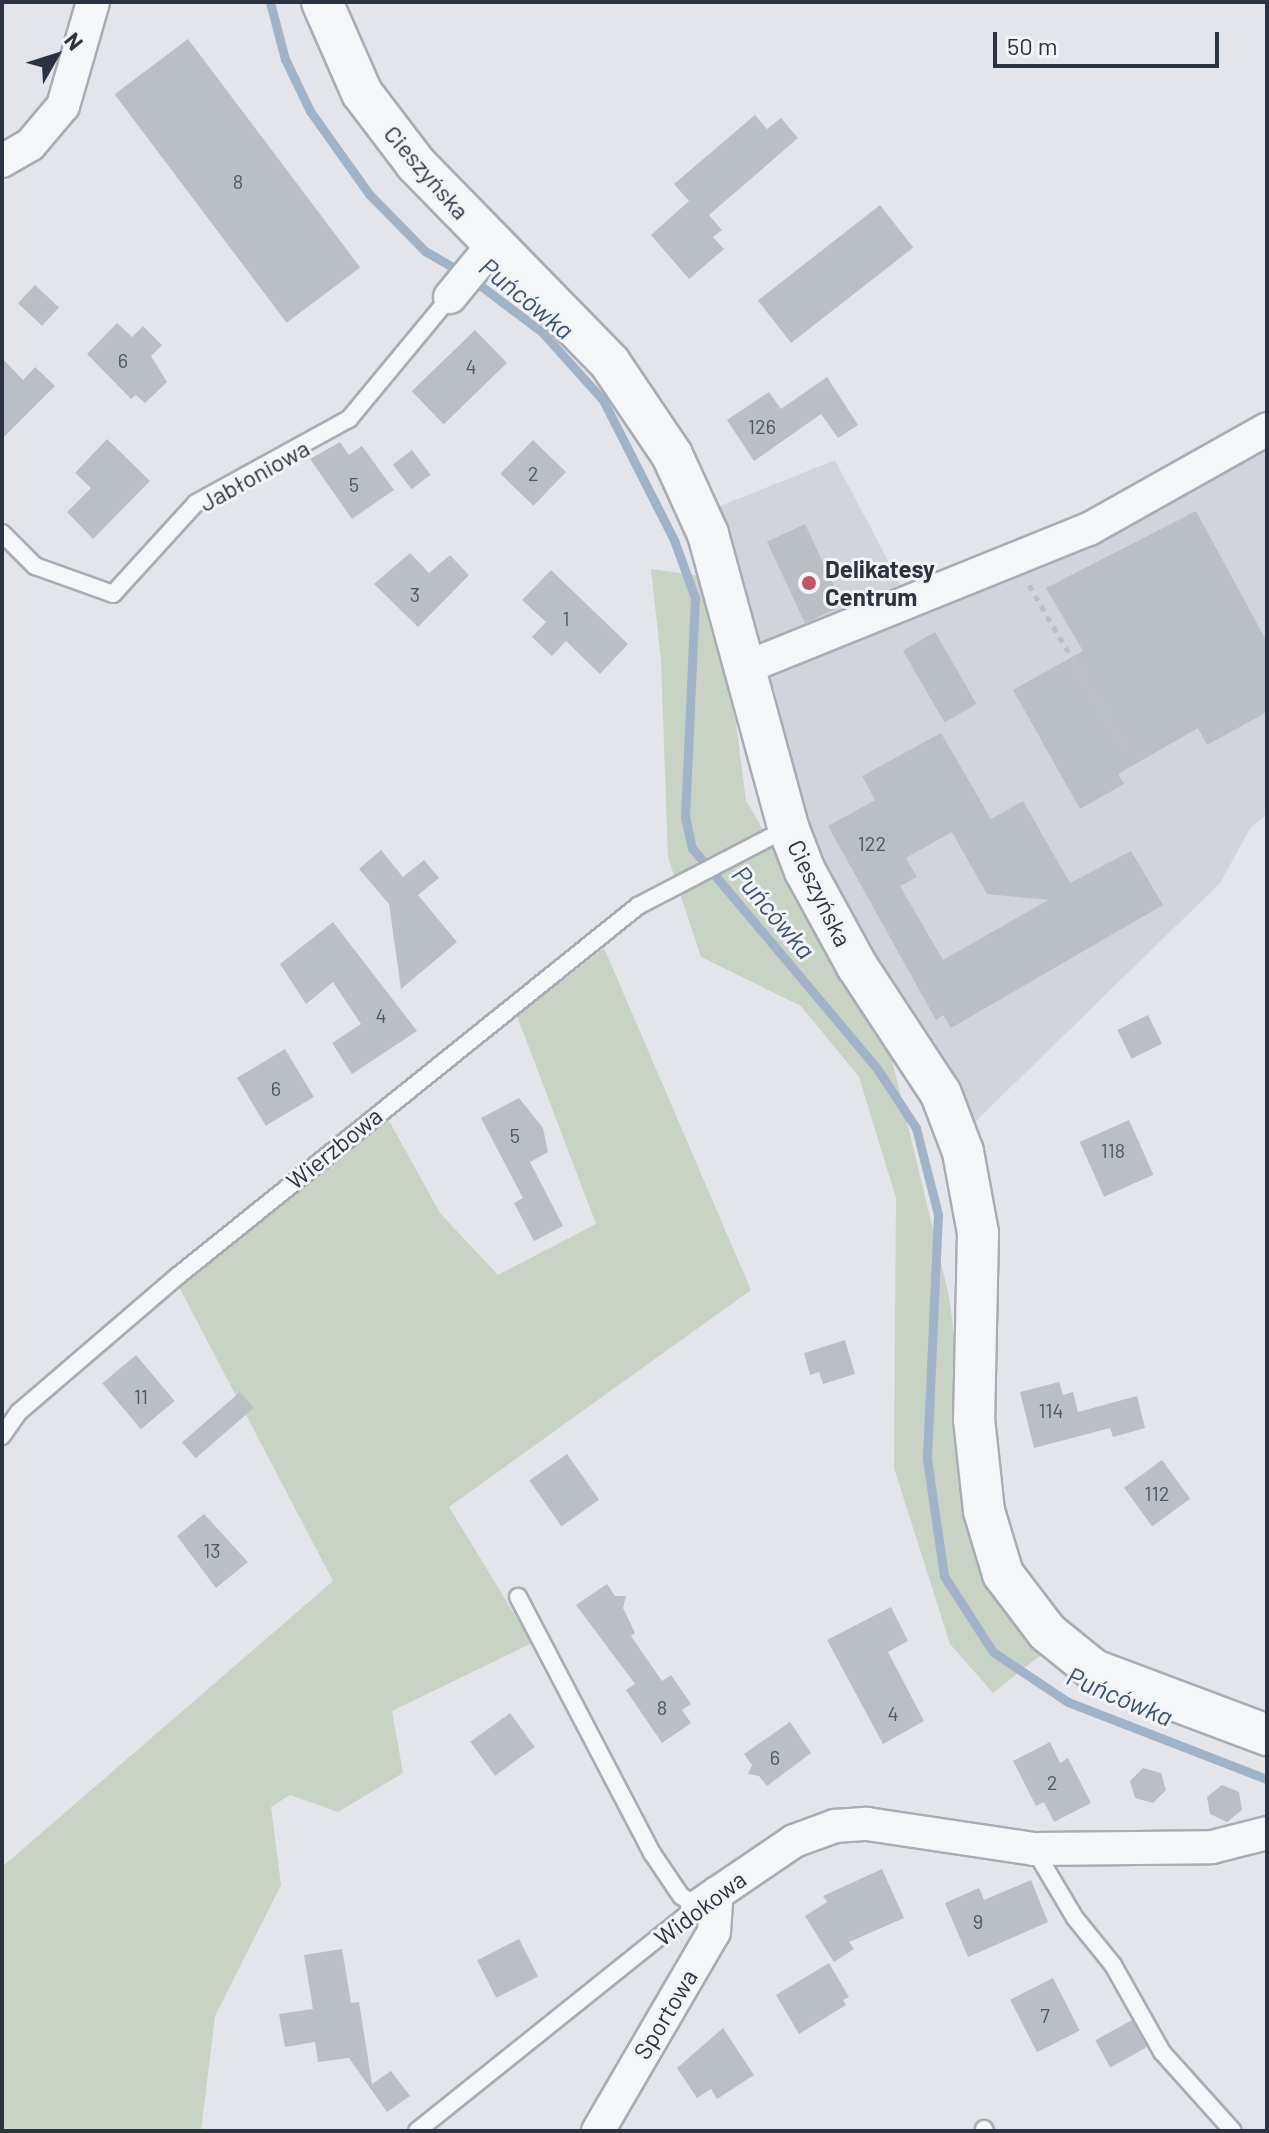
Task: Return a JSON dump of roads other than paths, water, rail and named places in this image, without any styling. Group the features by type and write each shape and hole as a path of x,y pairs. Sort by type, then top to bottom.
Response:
{"street":[{"path":"2,161 30,145 63,106 93,2"},
{"name":"Cieszyńska","path":"322,2 362,93 484,256 610,363 672,455 714,552 788,827 827,916 941,1094 963,1152 978,1233 974,1419 984,1511 1003,1574 1047,1632 1094,1670 1267,1735"},
{"path":"450,297 484,256"},
{"path":"747,667 1089,529 1267,429"},
{"name":"Widokowa","path":"707,1900 794,1841 835,1826 867,1824 1034,1849 1212,1847 1267,1833"},
{"name":"Sportowa","path":"598,2131 714,1932 707,1900"}],"lane":[{"name":"Jabłoniowa","path":"2,533 35,566 113,594 196,503 349,419 450,297"},
{"name":"Wierzbowa","path":"2,1436 36,1398 419,1078 638,906 682,879 788,827"},
{"path":"518,1597 652,1853 681,1896 707,1900"},
{"path":"1034,1849 1075,1918 1113,1965 1162,2052 1233,2131"},
{"name":"Widokowa","path":"417,2131 707,1900"}],"waterway":[{"name":"Puńcówka","path":"270,2 285,59 310,111 369,194 425,251 461,272"},
{"name":"Puńcówka","path":"473,280 542,332 603,400 674,540 695,598 685,816 692,848 876,1067 916,1128 938,1214 927,1459 944,1576 993,1652 1068,1702 1267,1779"}],"place":[{"name":"Delikatesy Centrum","path":"809,583"}]}
